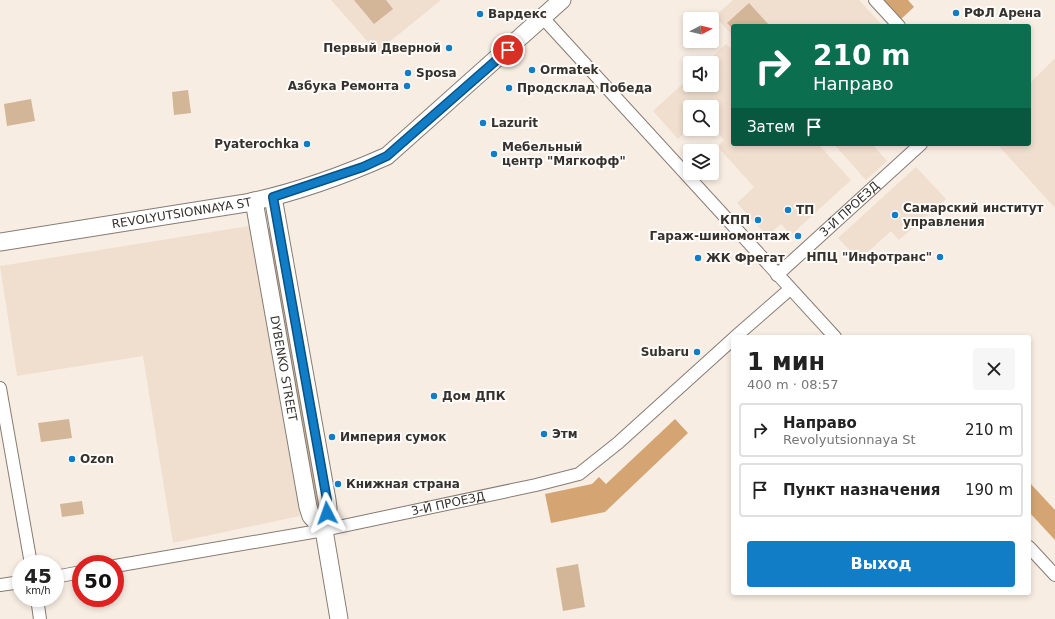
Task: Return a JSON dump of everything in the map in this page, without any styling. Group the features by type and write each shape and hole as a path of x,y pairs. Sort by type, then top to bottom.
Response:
{"main road":[{"name":"REVOLYUTSIONNAYA ST","path":"0,242 254,201 273,197 363,167 387,156 562,0"},
{"name":"DYBENKO STREET","path":"273,197 327,500 319,514"},
{"name":"DYBENKO STREET","path":"254,201 319,514 324,530 339,619"}],"street":[{"path":"875,0 897,24"},
{"path":"543,18 833,335"},
{"name":"3-Й ПРОЕЗД","path":"777,275 919,146"},
{"name":"3-Й ПРОЕЗД","path":"737,335 790,289"},
{"name":"3-Й ПРОЕЗД","path":"124,564 324,530 536,485 579,474 618,443 731,341"},
{"path":"0,388 29,555"},
{"path":"1031,549 1055,574"},
{"path":"0,585 12,583"},
{"path":"38,607 40,619"}],"shaded area":[{"path":"331,0 441,0 377,52"},
{"path":"354,0 386,0 393,9 374,24"},
{"path":"733,0 859,0 881,24 731,24 731,34 719,20 719,12"},
{"path":"882,0 908,0 914,7 900,20"},
{"path":"749,3 768,24 731,24 731,27 727,23"},
{"path":"726,44 731,49 731,146 820,146 851,180 791,235 781,224 767,236 737,203 754,187 719,148 719,144 724,140 719,135 719,100 683,100 683,134 678,139 653,111 683,83 683,92 719,92 719,56 713,56"},
{"path":"1055,58 1055,208 999,146 1031,146 1031,82"},
{"path":"188,90 191,113 174,115 172,92"},
{"path":"31,99 35,121 7,126 4,104"},
{"path":"836,146 874,146 887,161 866,180"},
{"name":"Самарский институт управления","path":"916,167 946,199 899,240 891,231 859,260 838,238"},
{"path":"249,226 300,516 173,543 143,356 17,376 0,266"},
{"path":"268,228 271,229 322,507 319,512 316,511 266,230"},
{"path":"69,419 72,438 41,442 38,423"},
{"path":"675,419 688,433 605,512 551,523 545,494 592,484 599,477 606,484"},
{"path":"1031,484 1055,510 1055,540 1031,514"},
{"path":"82,501 84,514 62,517 60,504"},
{"path":"578,564 585,607 563,611 556,568"}],"place":[{"name":"РФЛ Арена","path":"956,13"},
{"name":"Вардекс","path":"480,14"},
{"name":"Первый Дверной","path":"449,48"},
{"name":"Ormatek","path":"532,70"},
{"name":"Sposa","path":"408,73"},
{"name":"Азбука Ремонта","path":"407,86"},
{"name":"Продсклад Победа","path":"509,88"},
{"name":"Lazurit","path":"483,123"},
{"name":"Pyaterochka","path":"307,144"},
{"name":"Мебельный центр \"Мягкофф\"","path":"494,154"},
{"name":"ТП","path":"788,210"},
{"name":"Самарский институт управления","path":"895,215"},
{"name":"КПП","path":"758,220"},
{"name":"Гараж-шиномонтаж","path":"798,236"},
{"name":"НПЦ \"Инфотранс\"","path":"940,257"},
{"name":"ЖК Фрегат","path":"698,258"},
{"name":"Subaru","path":"697,352"},
{"name":"Дом ДПК","path":"434,396"},
{"name":"Этм","path":"544,434"},
{"name":"Империя сумок","path":"332,437"},
{"name":"Ozon","path":"72,459"},
{"name":"Книжная страна","path":"338,484"}],"route":[{"path":"327,513 327,500 273,197 363,167 387,156 508,50"}]}
